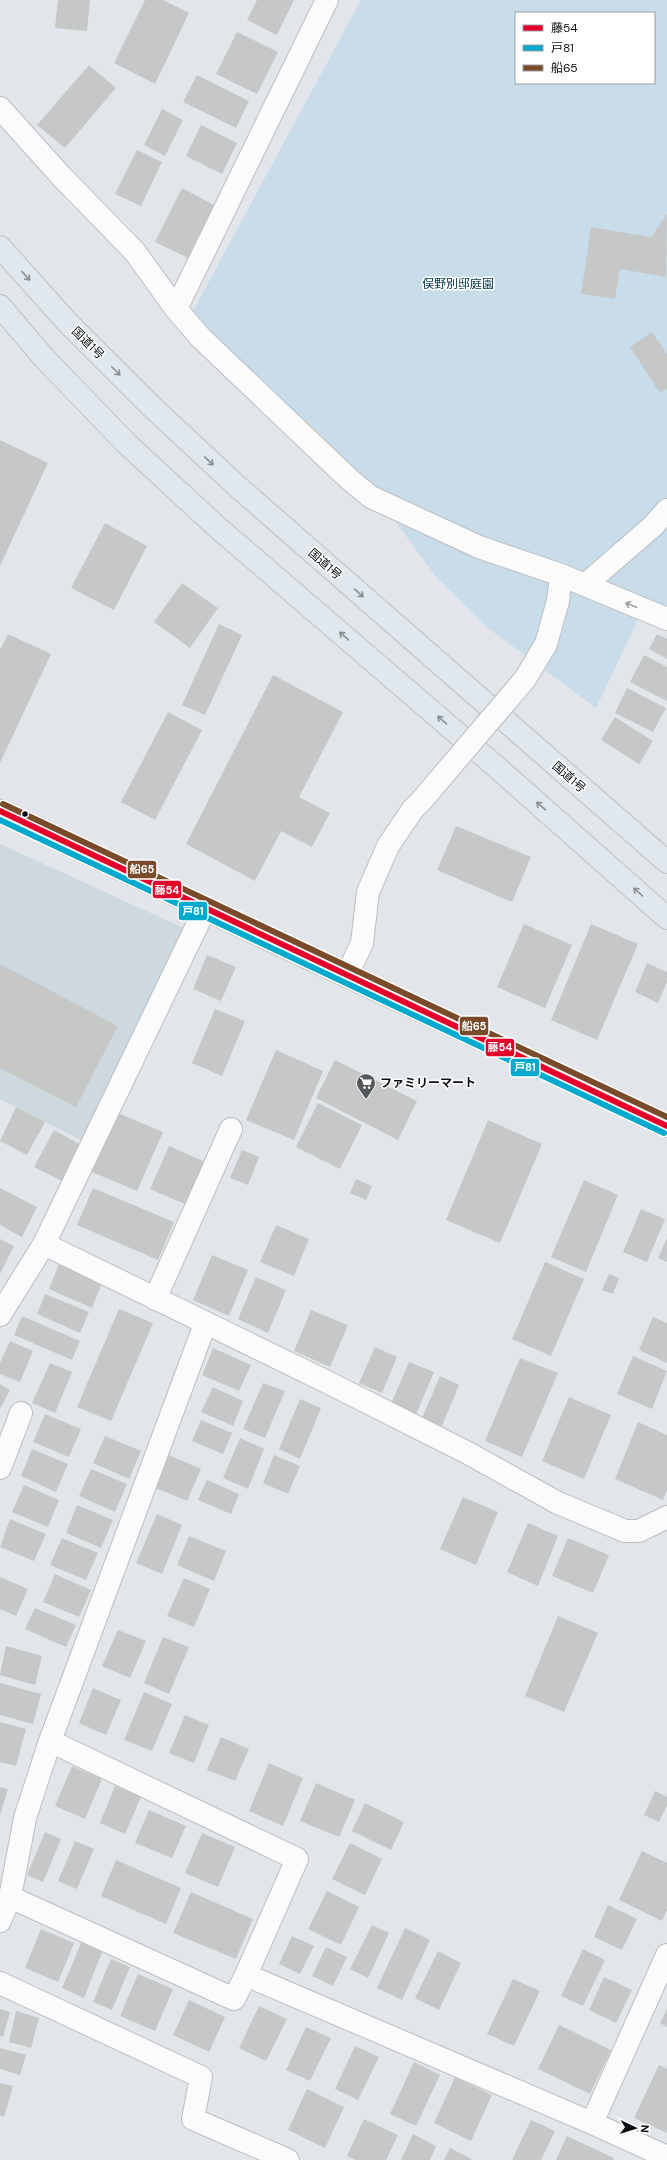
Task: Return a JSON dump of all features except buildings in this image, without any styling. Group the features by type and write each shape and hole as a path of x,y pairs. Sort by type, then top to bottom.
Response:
{"highway":[{"name":"国道1号","path":"0,248 68,323 129,384 238,487 667,862"},
{"path":"0,306 44,358 127,444 217,527 501,771 667,918"}],"main road":[{"path":"0,811 204,911 346,975 667,1126"}],"street":[{"path":"176,309 327,0"},
{"path":"0,108 61,176 135,252 176,309 206,344 350,480 371,497 478,547 561,575 667,619"},
{"path":"585,585 653,526 667,510"},
{"path":"346,975 362,943 368,892 388,846 413,809 526,679 546,644 558,601 561,575"},
{"path":"0,1315 44,1244 204,911"},
{"path":"155,1299 231,1129"},
{"path":"44,1244 413,1425 558,1503 625,1531 639,1531 667,1517"},
{"path":"50,1741 297,1859 234,1999 3,1909 25,1818 50,1741 205,1324"},
{"path":"0,1468 5,1440 21,1413"},
{"path":"592,2123 667,1955"},
{"path":"246,1975 592,2123 667,2157"},
{"path":"0,1983 201,2078 193,2119 288,2160"}],"shaded area":[{"path":"0,844 190,931 85,1142 0,1099"}],"green space":[{"name":"俣野別邸庭園","path":"361,0 667,0 667,609 647,600 596,708 488,628 437,578 364,479 277,403 193,311"}],"transit line":[{"name":"船65","path":"3,804 667,1117"},
{"name":"藤54","path":"0,811 667,1126"},
{"name":"戸81","path":"0,820 664,1133"}],"place":[{"name":"ファミリーマート","path":"366,1100"}]}
